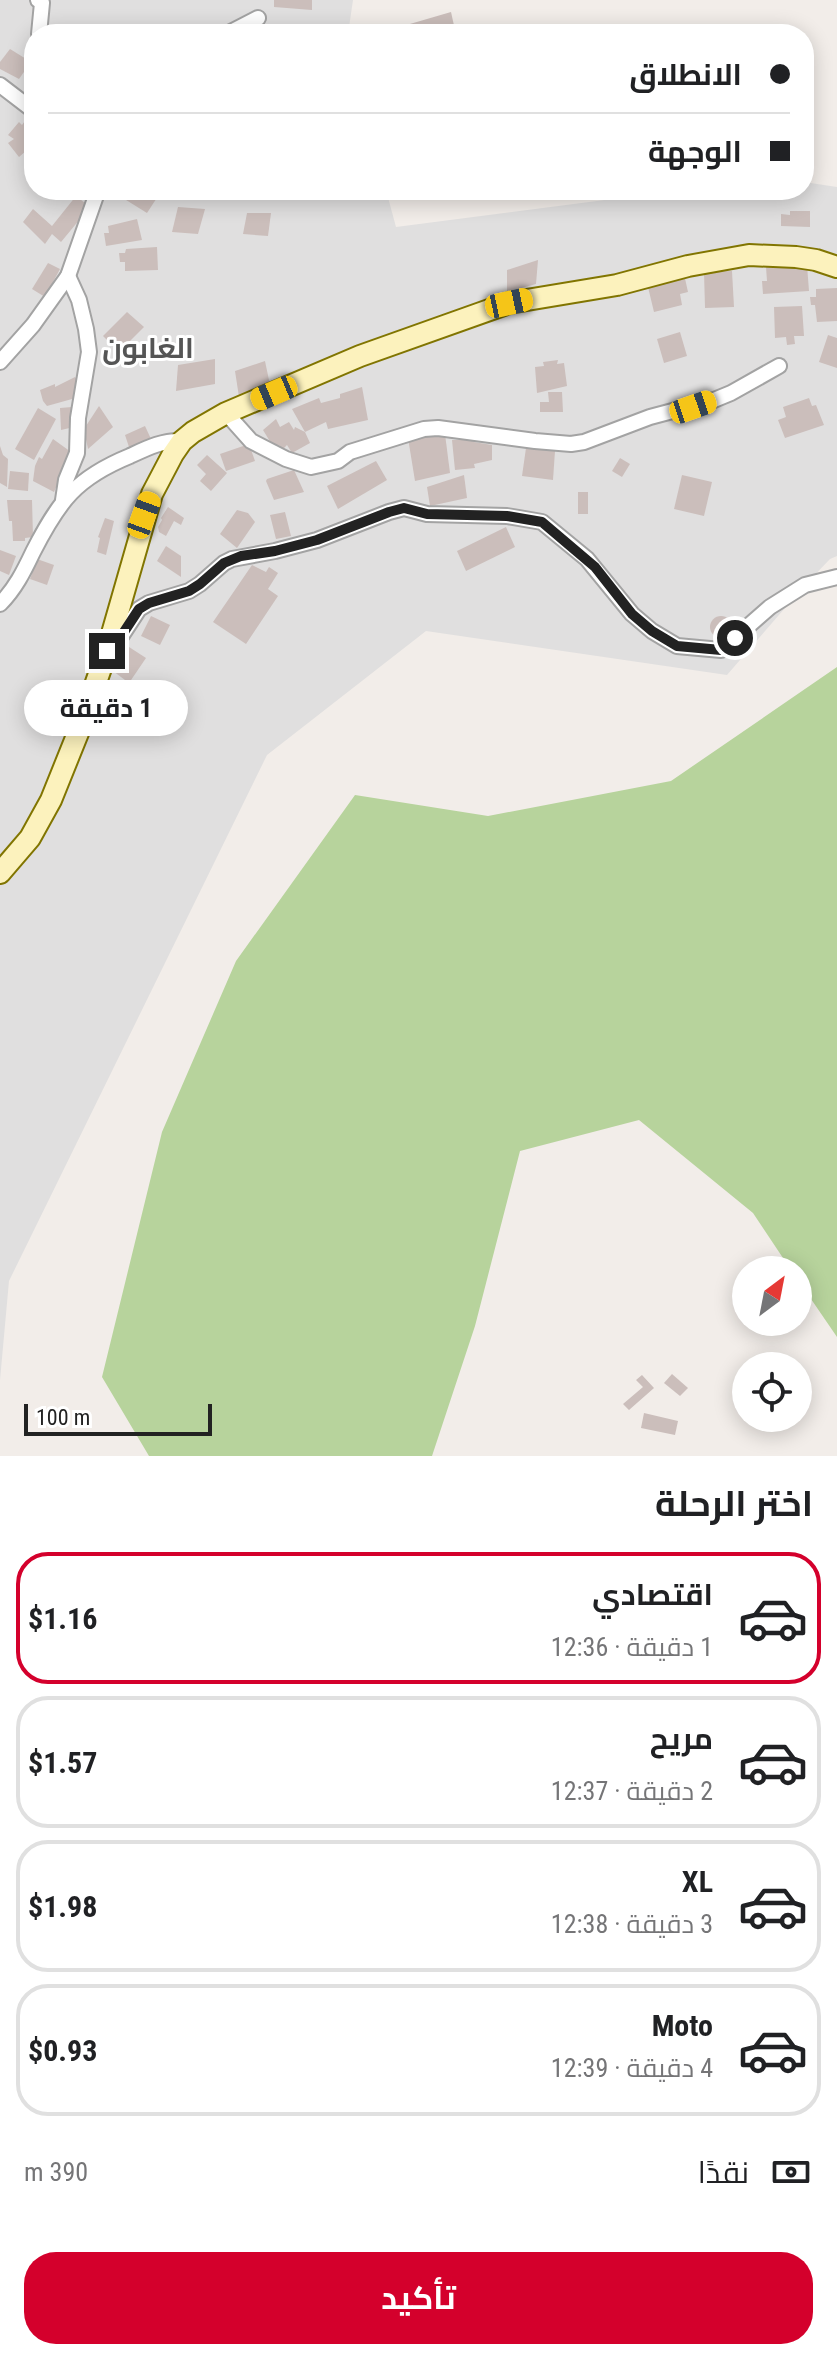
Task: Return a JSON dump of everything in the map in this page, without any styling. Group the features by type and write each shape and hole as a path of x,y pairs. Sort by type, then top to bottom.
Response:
{"main road":[{"path":"0,873 30,838 51,800 107,651 152,494 182,441 226,413 360,356 509,303 617,285 740,256 796,257 837,267"}],"street":[{"path":"38,0 42,3 40,24"},
{"path":"246,24 258,18"},
{"path":"0,85 24,103"},
{"path":"0,362 33,325 68,276 95,200"},
{"path":"63,500 66,480 77,453 78,418 89,352 79,300 68,276"},
{"path":"226,413 251,441 286,459 311,467 338,461 350,452 424,429 459,429 571,444 584,442 650,417 714,400 779,366"},
{"path":"1,604 15,586 48,523 79,483 121,459 170,440 182,441"},
{"path":"107,651 139,609 189,591 224,563 241,556 317,540 404,508 427,514 507,516 542,522 595,567 632,614 677,646 721,650 770,607 805,585 837,577"}],"shaded area":[{"path":"0,0 353,0 349,24 24,24 24,200 389,200 396,227 605,200 814,200 814,184 837,187 837,556 830,559 805,585 727,675 426,631 267,755 9,1281 0,1380"}],"green space":[{"path":"837,667 837,1337 812,1300 812,1256 782,1256 753,1213 639,1120 520,1151 475,1326 432,1456 149,1456 102,1377 162,1132 236,961 355,795 488,816 671,781"}],"building":[{"path":"274,0 312,0 312,10 274,7"},
{"path":"451,12 454,24 410,24"},
{"path":"10,49 24,58 24,72 19,79 0,69 0,62"},
{"path":"19,122 22,125 24,122 24,153 19,157 8,143 14,139 8,135"},
{"path":"73,200 81,200 90,207 61,242 52,234 45,244 23,222 33,209 52,226"},
{"path":"126,200 155,200 147,213"},
{"path":"178,207 205,209 198,234 172,232"},
{"path":"790,211 810,211 810,227 781,226 781,214 790,215"},
{"path":"247,213 271,213 268,236 243,234"},
{"path":"137,219 142,240 106,246 104,233 109,233 108,226"},
{"path":"157,247 158,270 125,271 125,262 120,262 119,253 125,253 126,249"},
{"path":"538,260 536,284 507,292 507,270"},
{"path":"48,263 60,269 45,297 32,289"},
{"path":"807,265 809,291 763,294 762,281 767,281 766,267"},
{"path":"732,271 734,307 705,308 704,272"},
{"path":"684,274 688,292 680,294 682,305 654,312 647,283"},
{"path":"837,288 837,321 817,322 815,305 811,305 810,297 816,297 816,289"},
{"path":"802,306 804,336 794,336 795,344 787,345 786,337 775,338 774,307"},
{"path":"127,312 144,327 119,352 103,336"},
{"path":"680,332 687,356 664,363 657,339"},
{"path":"828,335 837,338 837,368 819,362"},
{"path":"215,359 215,384 176,391 178,365"},
{"path":"558,360 557,364 564,363 567,386 537,393 535,367 544,366 543,362"},
{"path":"265,361 270,385 239,397 235,371"},
{"path":"75,377 80,383 78,402 73,403 72,399 47,406 40,390 55,384 55,387"},
{"path":"362,387 368,420 328,429 326,422 305,432 292,409 319,398 321,403 340,398 340,394"},
{"path":"548,392 562,392 563,412 540,412 540,402 549,402"},
{"path":"809,398 812,406 816,405 824,425 785,438 778,420 786,417 783,407"},
{"path":"99,406 113,427 88,449 84,429"},
{"path":"72,407 74,427 61,430 60,408"},
{"path":"38,408 56,419 34,460 15,449"},
{"path":"276,419 280,427 289,422 294,430 295,427 305,432 310,443 292,453 287,445 282,450 279,445 274,448 263,430"},
{"path":"145,426 151,439 130,450 125,435"},
{"path":"445,434 450,473 415,481 408,438"},
{"path":"53,439 71,452 54,492 33,481 39,457 42,459"},
{"path":"452,440 474,440 492,445 492,460 474,464 475,468 455,470"},
{"path":"249,444 255,461 226,471 220,454"},
{"path":"0,446 8,459 7,487 0,483"},
{"path":"526,448 555,451 553,480 522,476"},
{"path":"207,455 227,473 211,491 200,481 206,474 197,465"},
{"path":"620,458 630,464 622,477 612,471"},
{"path":"376,461 387,480 338,509 327,486"},
{"path":"294,470 304,492 274,500 267,479"},
{"path":"10,471 29,473 28,491 8,489"},
{"path":"464,475 467,498 430,506 427,487"},
{"path":"682,475 712,482 704,516 674,509"},
{"path":"578,492 588,492 588,514 578,514"},
{"path":"7,500 32,500 33,537 13,541"},
{"path":"168,507 184,518 181,525 174,521 166,536 159,532 158,527"},
{"path":"237,510 248,513 255,522 237,548 220,534"},
{"path":"285,512 291,536 276,539 270,515"},
{"path":"105,518 114,521 106,555 97,552 98,537"},
{"path":"506,527 515,547 466,571 457,551"},
{"path":"166,546 181,556 181,577 157,561"},
{"path":"0,550 16,556 9,575 0,571"},
{"path":"37,559 54,565 47,585 30,579"},
{"path":"252,565 266,572 269,567 278,573 268,589 278,596 246,644 213,622"},
{"path":"151,616 170,625 160,645 141,636"},
{"path":"721,616 729,619 732,627 729,635 721,638 713,635 710,627 713,619"},
{"path":"129,647 146,658 129,683 113,671"},
{"path":"672,1374 688,1388 680,1396 664,1383"},
{"path":"642,1375 654,1388 629,1410 623,1404 643,1387 636,1380"},
{"path":"644,1413 678,1421 675,1435 641,1428"}],"district":[{"name":"الغابون","path":"148,348"}],"route":[{"path":"107,651 117,642 139,609 189,591 232,559 317,540 404,508 427,514 507,516 542,522 587,559 632,614 652,631 677,646 721,650 735,638"}]}
